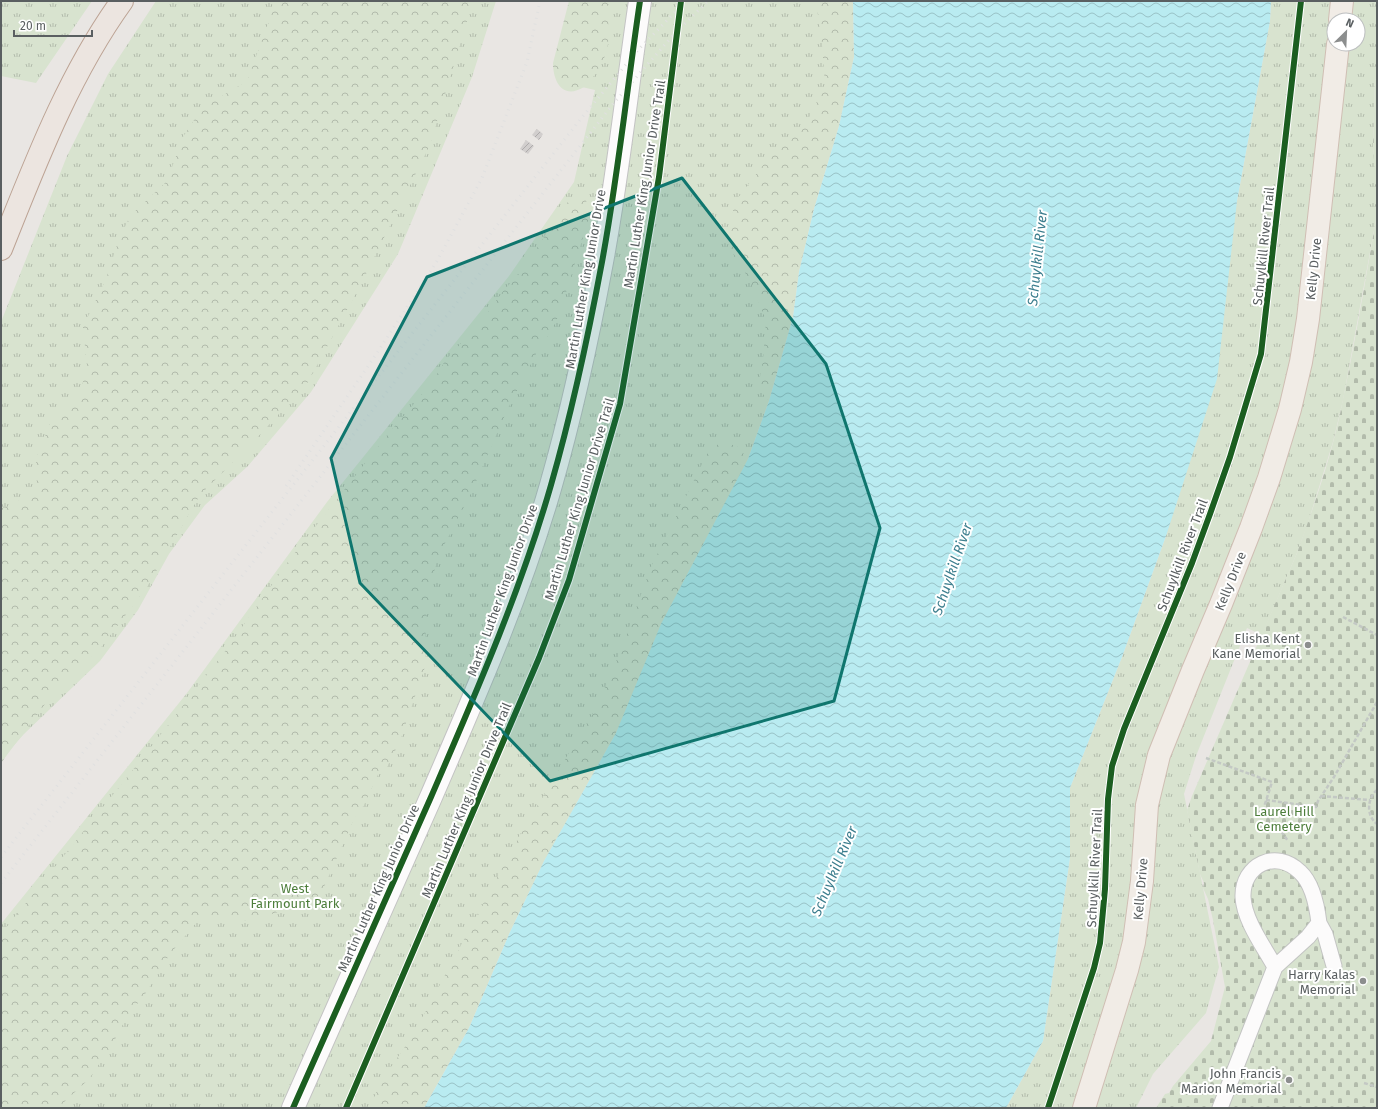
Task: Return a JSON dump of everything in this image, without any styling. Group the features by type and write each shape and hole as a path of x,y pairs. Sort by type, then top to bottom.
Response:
{"highway":[{"path":"1,249 58,112 87,57 122,1"}],"main road":[{"name":"Martin Luther King Junior Drive","path":"293,1108 470,708 501,632 529,556 570,416 603,260 640,1"},
{"path":"1341,12 1342,1"},
{"name":"Kelly Drive","path":"1084,1108 1127,970 1134,942 1142,881 1148,804 1159,755 1252,528 1290,409 1308,319 1337,52"}],"lane":[{"path":"1275,967 1254,929 1244,905 1244,890 1246,883 1254,869 1259,864 1274,860 1284,862 1299,871 1308,882 1313,894 1319,923 1325,934 1334,966"},
{"path":"1220,1108 1275,967 1308,937 1319,923"}],"path":[{"path":"1343,617 1377,635"},
{"path":"1266,800 1316,807 1318,801 1334,777 1377,702"},
{"path":"1206,758 1272,782 1264,804 1265,808 1288,843 1297,848 1303,857 1304,861 1299,871"},
{"path":"1377,790 1373,793 1370,800 1370,816 1377,824"},
{"path":"1321,796 1370,800"},
{"path":"1364,1083 1377,1087"}],"highlighted area":[{"path":"682,178 826,364 880,528 834,701 550,781 360,583 331,458 427,277"}],"green space":[{"path":"1,1 92,1 36,83 1,76"},
{"path":"156,1 496,1 472,77 398,254 311,392 248,466 205,505 169,554 138,610 100,661 24,734 1,760 1,322 67,156 108,74"},
{"path":"273,1 473,1 430,145 360,286 308,382 255,440 200,495 147,587 99,650 51,696 1,763 1,508 11,506 37,488 36,458 52,419 79,398 87,366 83,327 106,279 118,242 130,216 167,181 183,137 202,108 247,81 269,21"},
{"path":"569,1 608,1 609,29 607,50 599,68 584,87 570,91 561,87 557,82 553,70 553,63"},
{"name":"West Fairmount Park","path":"572,1 853,1 769,401 748,459 616,733 544,861 424,1108 1,1108 1,924 187,693 327,502 509,276 574,182 595,90 573,85"},
{"path":"816,1 853,1 854,57 839,126 814,209 799,272 793,317 769,401 758,388 763,360 766,320 750,281 729,246 734,203 767,160 805,126 825,85 822,44"},
{"path":"1271,1 1377,1 1377,80 1375,79 1373,148 1376,172 1377,214 1343,400 1333,442 1297,553 1262,635 1247,628 1196,756 1184,794 1219,967 1206,1013 1153,1074 1136,1108 1006,1108 1043,1041 1070,858 1070,788 1122,657 1166,536 1237,201 1270,21"},
{"path":"1375,79 1377,80 1377,198 1373,147"},
{"path":"576,197 585,198 589,209 589,218 559,315 550,333 536,354 508,408 471,493 438,557 433,576 425,625 425,667 400,741 386,769 379,772 364,805 353,821 324,887 319,895 312,901 250,921 222,917 204,917 196,923 170,954 142,999 130,1011 112,1045 89,1079 60,1106 54,1108 1,1108 1,934 144,756 226,650 290,559 388,434 431,384 445,361 482,320 504,290 523,270 562,209 568,202"},
{"name":"Laurel Hill Cemetery","path":"1377,214 1377,1108 1156,1108 1165,1094 1169,1093 1173,1086 1211,1041 1225,987 1213,920 1208,899 1203,888 1204,883 1200,874 1187,810 1297,553 1323,477 1339,419 1348,376"},
{"path":"723,441 738,447 748,459 661,624 616,733 544,861 510,932 469,1028 424,1108 370,1108 380,1083 413,1035 521,833 596,708 621,650 651,567 709,450"}],"water":[{"name":"Schuylkill River","path":"853,1 1271,1 1270,21 1237,201 1217,379 1166,536 1122,657 1070,788 1070,858 1043,1041 1006,1108 424,1108 469,1028 510,932 544,861 616,733 661,624 748,459 769,401 793,317 799,272 814,209 839,126 854,57"}],"building":[{"path":"537,129 543,134 539,140 532,135"},
{"path":"526,140 534,146 528,154 520,149"}],"railway":[{"path":"286,486 377,353 437,261 482,178 527,62 540,1"},
{"path":"1,857 579,121 638,50 686,1"},
{"path":"1,883 613,104 675,33 708,1"}],"cycle path":[{"path":"293,1108 464,720 496,643 539,525 566,430 597,290 613,197 640,1"},
{"name":"Martin Luther King Junior Drive Trail","path":"346,1108 539,658 569,580 620,404 659,177 681,1"},
{"name":"Schuylkill River Trail","path":"1048,1108 1094,968 1100,943 1105,889 1108,799 1112,766 1124,729 1192,563 1210,514 1230,457 1261,354 1301,1"}],"place":[{"name":"Elisha Kent Kane Memorial","path":"1308,645"},
{"name":"Harry Kalas Memorial","path":"1363,981"},
{"name":"John Francis Marion Memorial","path":"1289,1080"}]}
